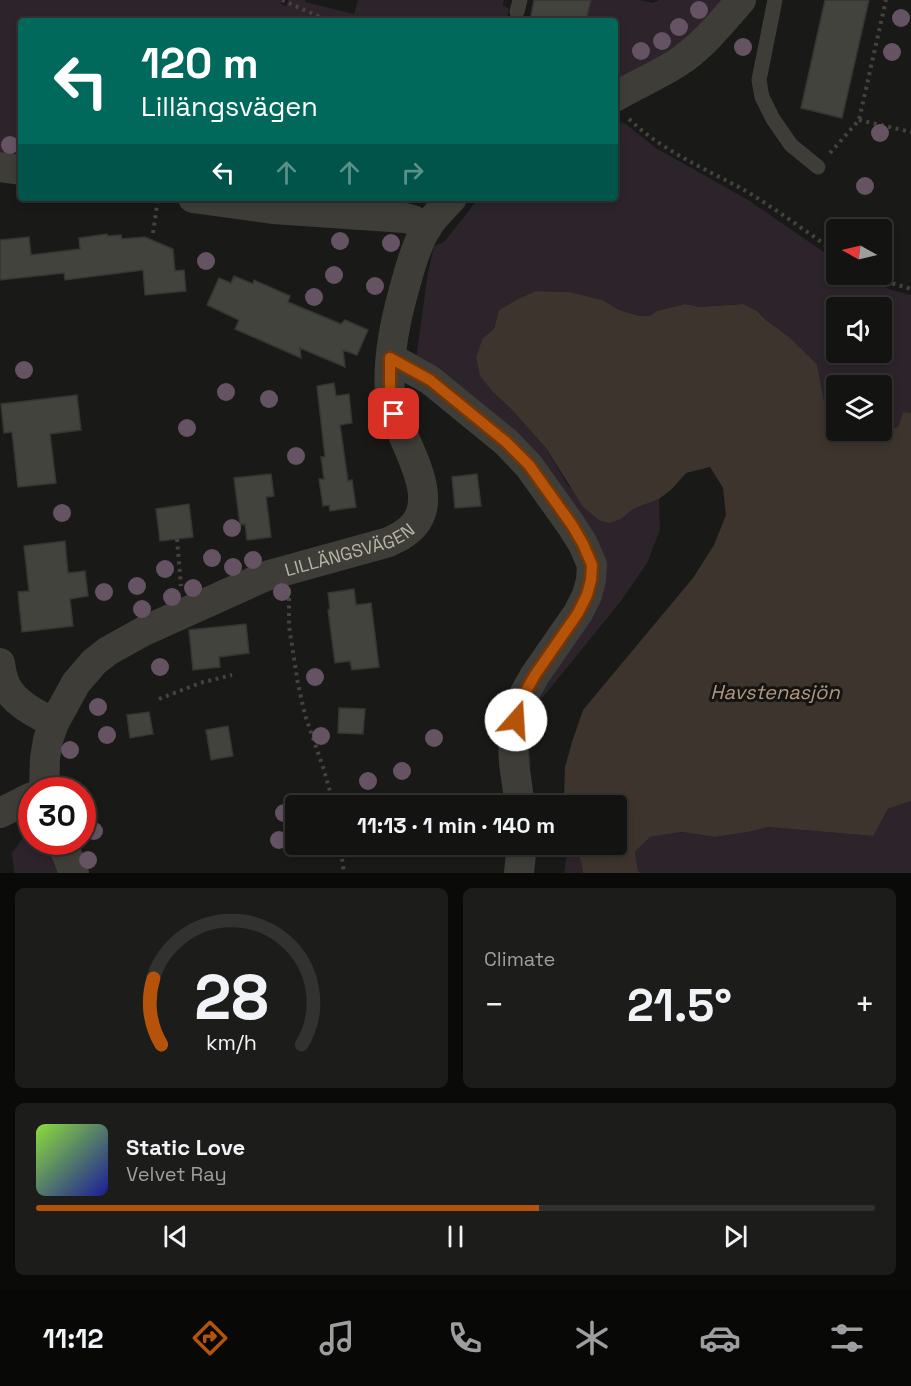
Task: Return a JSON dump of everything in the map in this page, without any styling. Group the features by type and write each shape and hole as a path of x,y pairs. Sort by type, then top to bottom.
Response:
{"street":[{"path":"618,96 679,62 706,38 741,0"},
{"path":"0,167 18,170"},
{"path":"211,201 273,209 405,218 427,228"},
{"name":"LILLÄNGSVÄGEN","path":"44,777 48,740 54,723 76,683 94,662 115,646 266,576 389,542 405,533 416,523 422,508 423,491 418,471 394,414 390,397 390,358 411,263 427,228 450,201"},
{"path":"390,358 430,380 506,442 529,465 572,525 592,565 587,595 522,698 513,741 518,795"},
{"path":"0,663 6,687 17,700 32,712 54,723"},
{"path":"0,813 18,804"},
{"path":"67,855 74,873"},
{"path":"519,873 521,855"}],"lane":[{"path":"774,0 759,80 762,97 773,119 791,145 818,166"}],"path":[{"path":"283,0 322,18"},
{"path":"818,166 859,120 886,0"},
{"path":"618,98 626,116 659,143 747,192 826,246"},
{"path":"859,120 911,132"},
{"path":"153,232 158,201"},
{"path":"892,283 911,289"},
{"path":"177,539 183,613"},
{"path":"286,570 290,634 298,684 305,716 331,795"},
{"path":"159,699 200,683 232,675"},
{"path":"342,855 344,873"}],"shaded area":[{"path":"0,0 281,0 281,4 286,6 288,0 305,0 305,2 354,14 358,0 504,0 503,5 509,9 507,18 18,18 18,163 0,160"},
{"path":"591,0 640,0 653,3 659,0 729,0 678,48 618,82 618,18 587,18"},
{"path":"618,121 626,124 656,148 748,200 826,253 826,285 881,285 911,295 911,413 903,412 898,427 892,429 892,375 826,375 826,413 817,364 757,311 743,304 700,307 685,304 657,311 650,316 639,316 619,310 603,300 569,292 536,291 499,310 494,329 483,338 493,392 546,448 568,486 621,519 633,509 659,499 660,530 647,563 621,601 539,702 531,720 529,745 531,766 521,774 521,721 598,559 415,366 428,272 434,246 444,242 477,201 618,201"},
{"path":"911,801 911,873 641,873 638,871 635,852 650,837 682,832 715,837 768,827 872,836 888,809"},
{"path":"18,845 18,855 57,855 64,873 14,873 12,853"},
{"path":"567,855 578,855 583,873 564,873"}],"water":[{"name":"Havstenasjön","path":"536,291 569,292 603,300 619,310 639,316 650,316 657,311 685,304 700,307 743,304 757,311 817,364 826,413 826,441 892,441 892,429 898,427 903,412 911,413 911,801 888,809 873,836 768,827 715,837 682,832 650,837 635,852 638,871 641,873 583,873 578,855 627,855 627,795 564,795 565,767 583,710 693,578 714,545 726,515 723,488 710,467 686,473 672,489 659,499 633,509 621,519 609,523 599,520 583,507 546,448 480,376 476,357 483,338 494,329 499,310"}],"building":[{"path":"534,0 591,0 587,18 531,18"},
{"path":"825,0 869,0 842,118 801,108"},
{"path":"107,234 108,236 121,235 122,239 145,237 173,249 175,271 184,270 186,291 145,295 143,270 65,280 64,273 0,280 0,240 29,237 31,255 80,249 79,238"},
{"path":"234,276 253,284 254,280 290,296 288,302 341,324 345,320 368,330 357,355 343,350 345,367 300,348 301,358 235,329 239,320 207,305 219,278 231,283"},
{"path":"334,383 336,396 349,394 352,423 340,425 348,481 352,480 356,507 330,511 329,505 323,506 319,479 324,479 321,457 325,457 317,386"},
{"path":"77,395 81,430 50,434 56,483 18,487 12,432 4,433 1,404"},
{"path":"271,474 274,496 266,497 271,537 247,540 245,524 240,525 234,478"},
{"path":"477,474 481,506 455,508 452,477"},
{"path":"189,504 193,537 160,541 156,509"},
{"path":"65,541 68,573 85,571 88,596 70,599 73,626 22,632 18,592 29,591 24,546"},
{"path":"354,589 356,605 371,603 379,667 352,670 350,661 335,663 328,593"},
{"path":"246,624 249,653 219,657 220,667 193,670 189,630"},
{"path":"339,708 365,709 363,734 338,733"},
{"path":"149,712 153,734 130,738 127,715"},
{"path":"228,726 233,756 211,760 206,730"}],"route":[{"path":"394,414 390,397 390,358 430,380 506,442 529,465 572,525 592,565 587,595 578,613 535,675 522,698 516,720"}]}
